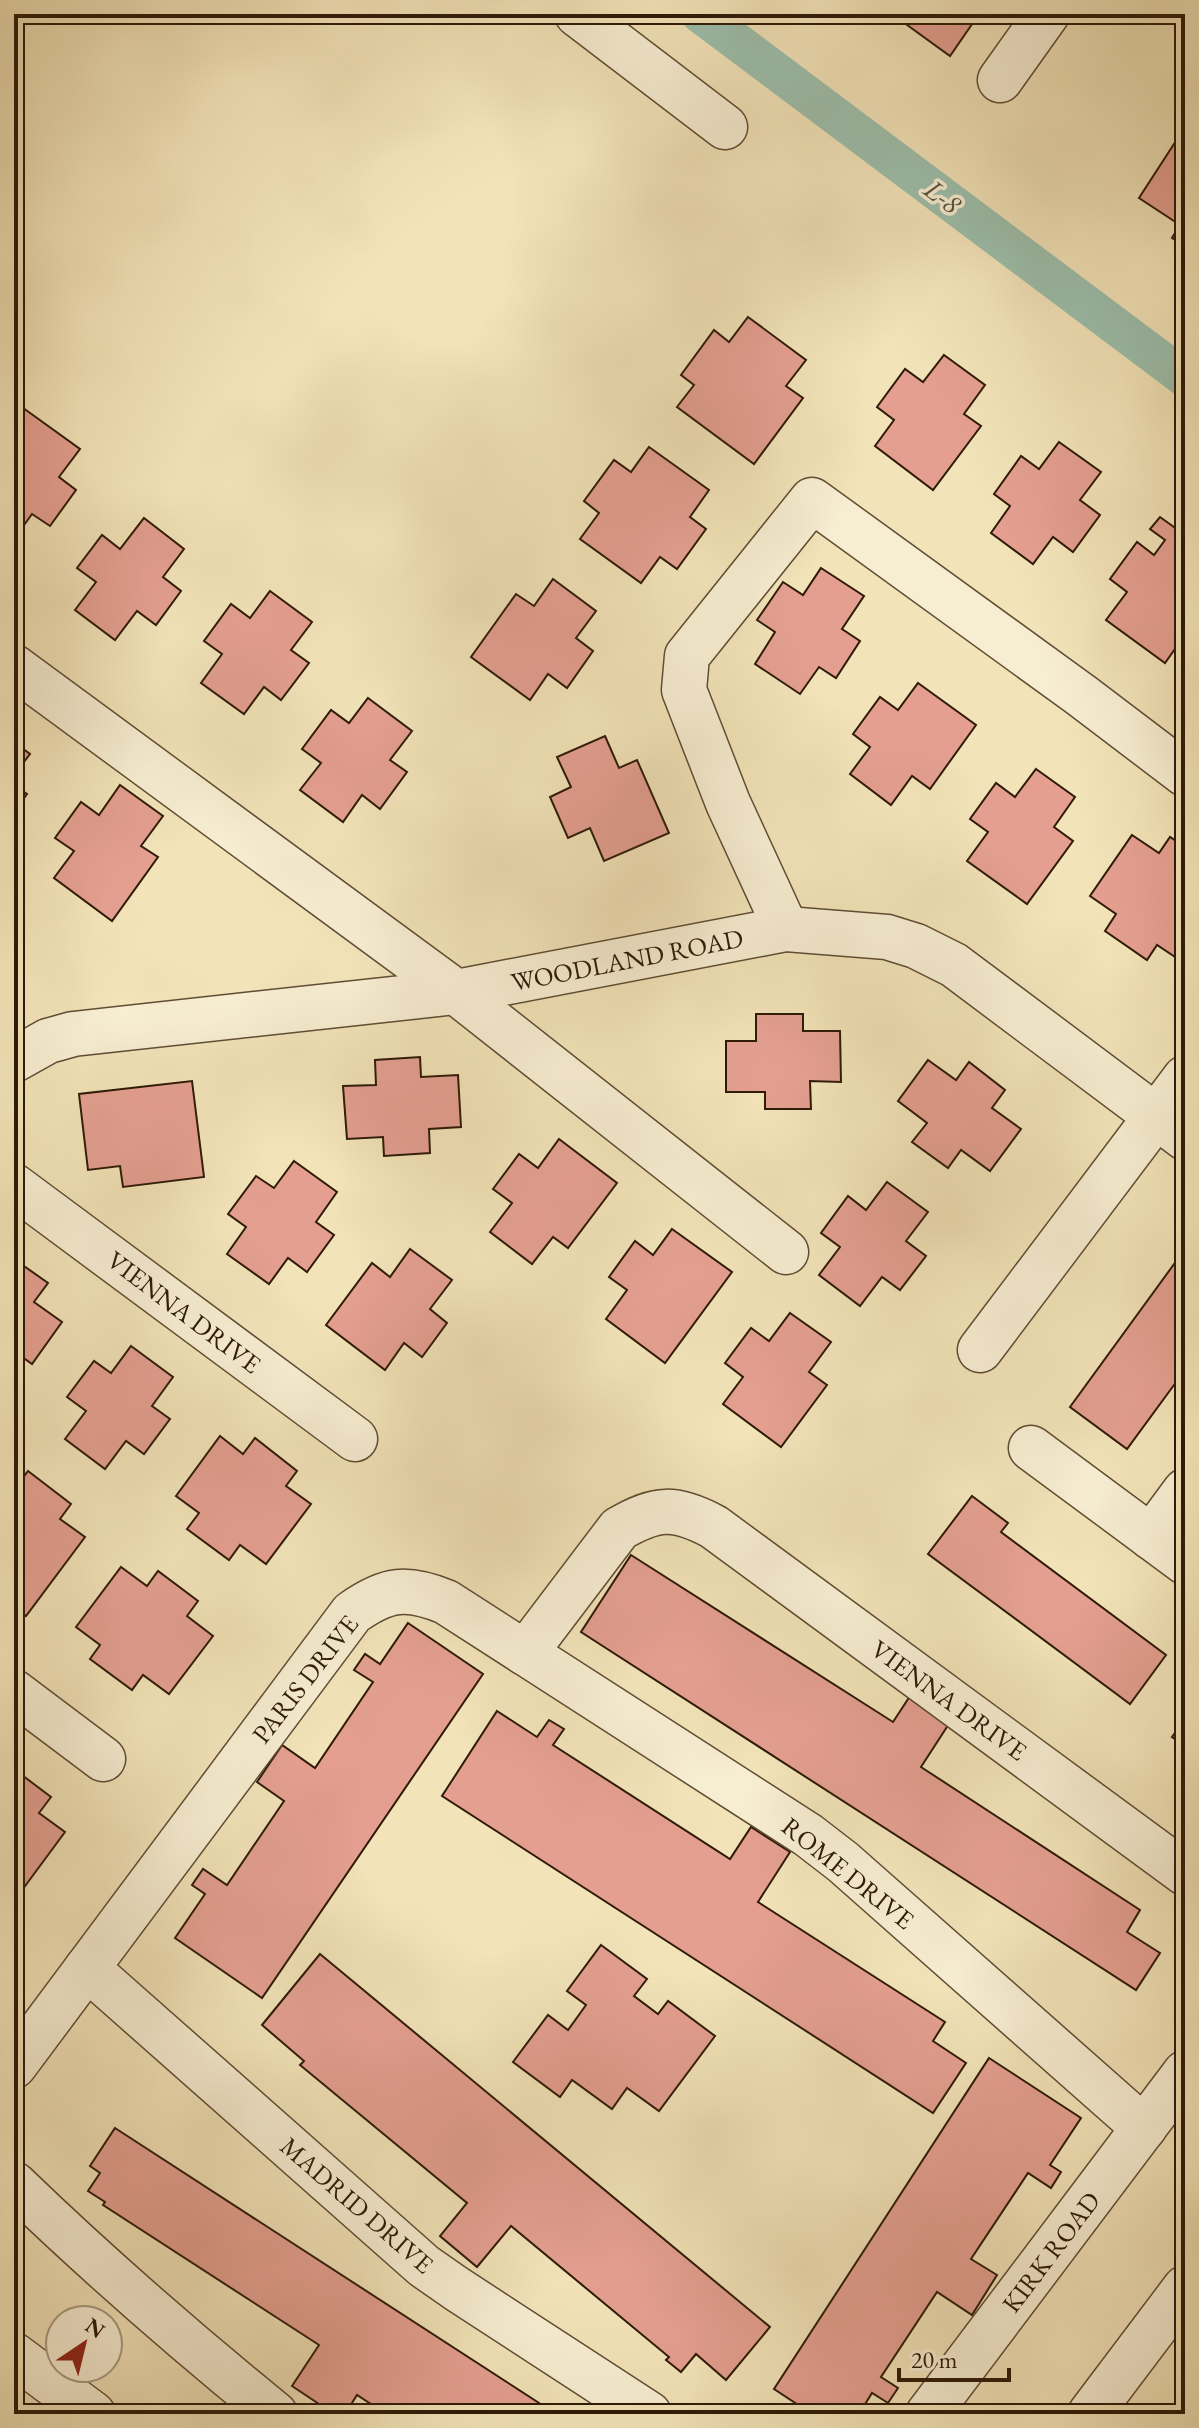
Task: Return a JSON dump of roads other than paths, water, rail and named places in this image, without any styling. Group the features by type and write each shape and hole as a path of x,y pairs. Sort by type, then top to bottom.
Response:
{"street":[{"path":"577,14 725,127"},
{"path":"1000,80 1047,14"},
{"path":"786,929 728,803 684,690 687,656 812,500 1185,774"},
{"path":"14,667 456,992 786,1252"},
{"name":"WOODLAND ROAD","path":"14,1060 48,1041 73,1034 456,992 786,929 887,937 916,946 954,965 1171,1127"},
{"path":"980,1350 1171,1127 1185,1078"},
{"name":"VIENNA DRIVE","path":"14,1186 355,1439"},
{"path":"1031,1448 1168,1549 1185,1491"},
{"name":"VIENNA DRIVE","path":"525,1653 619,1529 641,1516 666,1511 691,1515 714,1527 1185,1873"},
{"name":"PARIS DRIVE","path":"14,2066 352,1613 373,1598 397,1591 423,1593 446,1602 525,1653"},
{"name":"ROME DRIVE","path":"525,1653 808,1835 843,1862 1144,2128"},
{"path":"14,1692 103,1759"},
{"name":"MADRID DRIVE","path":"87,1968 424,2266 649,2414"},
{"path":"1144,2128 1185,2073"},
{"name":"KIRK ROAD","path":"928,2414 1144,2128"},
{"path":"14,2184 177,2335 272,2413"},
{"path":"1090,2414 1185,2288"},
{"path":"14,2355 93,2414"}],"waterway":[{"name":"L-8","path":"700,14 1185,378"}]}
